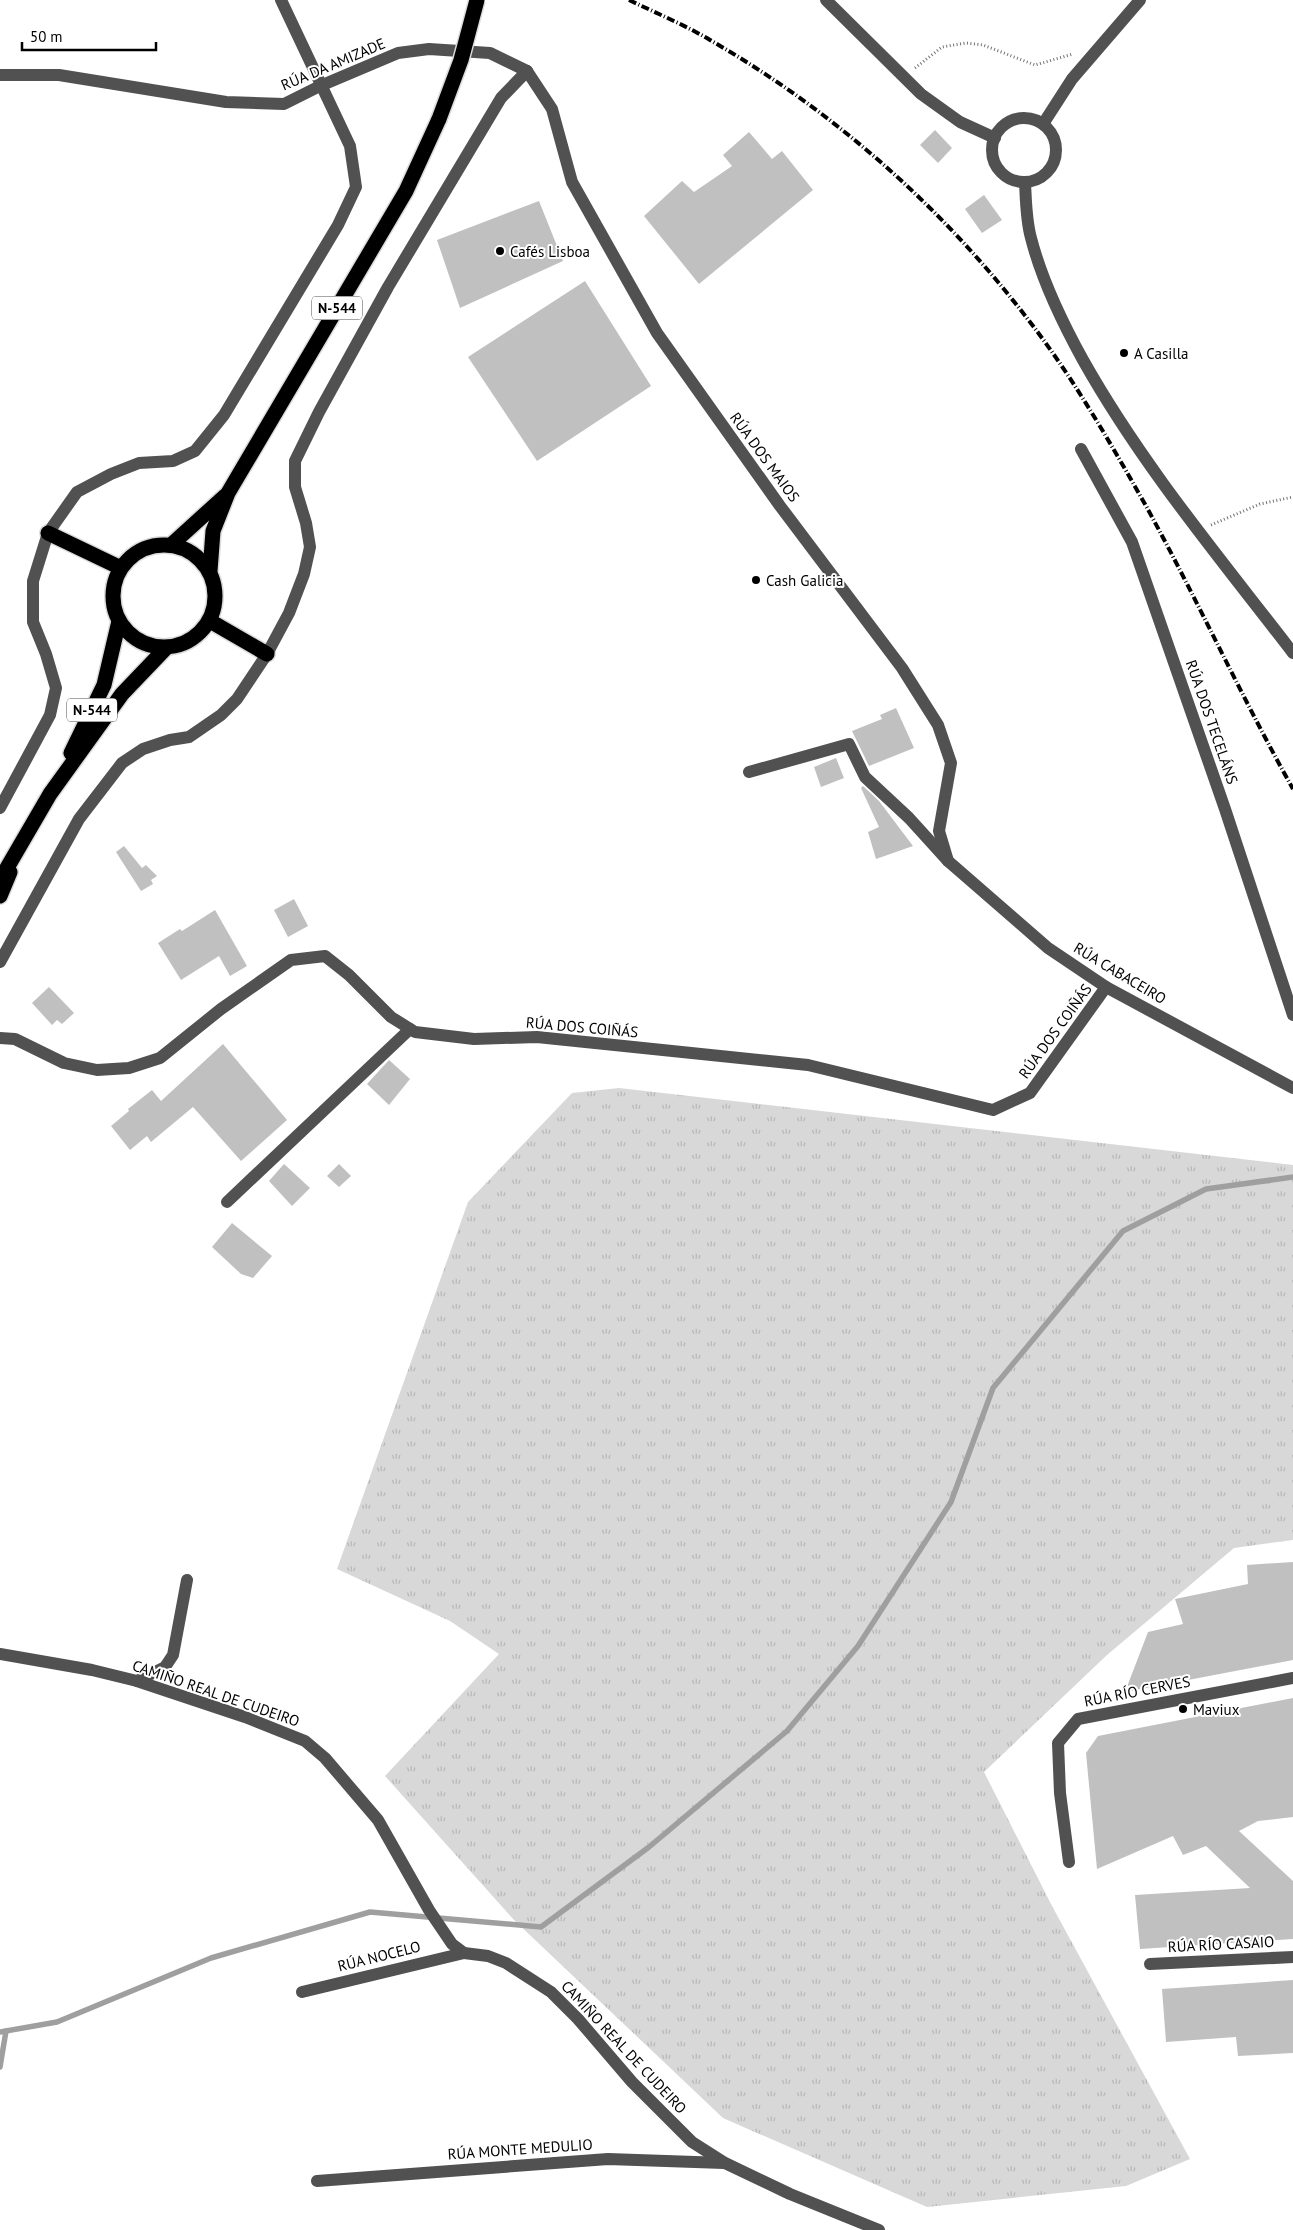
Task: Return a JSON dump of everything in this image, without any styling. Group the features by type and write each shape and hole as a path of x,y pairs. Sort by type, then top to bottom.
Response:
{"highway":[{"name":"N-544","path":"121,568 113,587 113,602 119,621 128,633 140,642 150,646 166,648 182,644 195,637 210,621 215,600 210,572 213,531 228,493 406,191 439,119 460,60 477,0"},
{"name":"N-544","path":"171,545 228,493"},
{"path":"48,533 121,568 143,549 157,545 171,545 192,553 210,572"},
{"name":"N-544","path":"0,880 50,794 104,685 119,621"},
{"path":"210,621 268,654"},
{"name":"N-544","path":"50,794 122,694 166,648"},
{"name":"N-544","path":"0,868 27,834"},
{"name":"N-544","path":"0,896 27,834"}],"street":[{"path":"0,808 50,715 56,688 46,654 33,622 33,581 48,533 78,492 111,474 139,463 173,461 196,451 224,415 338,225 356,187 350,146 281,0"},
{"path":"826,0 863,35 903,78 951,116 995,138"},
{"path":"1043,124 1072,79 1140,0"},
{"name":"RÚA DA AMIZADE","path":"0,75 59,75 226,102 284,104 320,86 398,54 430,49 490,53 527,71"},
{"path":"0,962 79,819 122,763 143,749 170,740 189,737 221,715 237,699 268,654 289,613 304,574 310,547 306,523 295,486 295,461 319,412 388,287 501,98 527,71"},
{"name":"RÚA DOS MAIOS","path":"527,71 552,109 572,182 657,333 780,506 902,668 938,725 951,763 939,831 948,861"},
{"path":"1030,118 1043,124 1049,129 1056,144 1055,159 1051,166 1040,178 1025,182 1010,178 998,168 993,153 995,138 1003,126 1016,119 1030,118"},
{"path":"1025,182 1026,210 1031,239 1063,320 1093,378 1122,424 1199,531 1293,653"},
{"name":"RÚA DOS TECELÁNS","path":"1081,449 1132,542 1226,809 1293,1015"},
{"name":"RÚA CABACEIRO","path":"750,772 849,744 865,777 909,818 948,861 1048,948 1106,987 1293,1088"},
{"name":"RÚA DOS COIÑÁS","path":"0,1038 15,1039 64,1064 97,1070 129,1068 160,1058 221,1009 291,960 325,956 349,974 391,1017 415,1032 474,1038 537,1037 808,1065 993,1110 1030,1093 1106,987"},
{"path":"227,1202 410,1029"},
{"path":"137,1681 165,1667 173,1655 187,1580"},
{"name":"CAMIÑO REAL DE CUDEIRO","path":"0,1654 92,1670 137,1681 245,1717 306,1741 325,1758 378,1820 433,1916 452,1944 464,1953 488,1956 506,1963 551,1992 578,2019 632,2082 686,2135 725,2163 790,2194 879,2230"},
{"name":"RÚA RÍO CERVES","path":"1069,1862 1060,1792 1058,1743 1078,1718 1293,1678"},
{"name":"RÚA NOCELO","path":"302,1992 464,1953"},
{"name":"RÚA RÍO CASAIO","path":"1150,1964 1293,1957"},
{"name":"RÚA MONTE MEDULIO","path":"318,2181 608,2159 725,2163"}],"path":[{"path":"903,78 942,47 966,43 983,44 1035,65 1078,52"},
{"path":"1199,531 1260,504 1293,498"}],"green space":[{"path":"619,1088 1293,1165 1293,1540 1234,1548 1107,1655 984,1772 1052,1906 1190,2159 1126,2186 927,2207 723,2118 514,1920 385,1776 499,1654 450,1621 337,1569 468,1202 572,1093"}],"building":[{"path":"935,130 952,148 938,163 920,145"},
{"path":"749,132 772,159 782,151 813,190 699,284 644,216 682,181 694,192 732,166 723,155"},
{"path":"984,195 1002,220 982,233 965,209"},
{"name":"Cafés Lisboa","path":"539,201 563,261 460,308 437,240"},
{"path":"585,281 651,386 537,461 468,357"},
{"path":"896,708 914,748 869,766 852,731 882,719 880,715"},
{"path":"836,758 844,778 821,787 814,767"},
{"path":"863,786 879,801 913,846 876,859 868,832 879,827 861,788"},
{"path":"124,846 142,868 146,865 157,876 151,880 153,884 141,891 116,852"},
{"path":"294,899 308,926 288,937 274,910"},
{"path":"215,910 247,966 230,976 219,956 181,980 158,943 180,929 182,931"},
{"path":"49,987 74,1013 62,1024 57,1020 52,1025 32,1003"},
{"path":"223,1044 287,1120 241,1161 193,1107 151,1142 147,1136 130,1150 111,1126 129,1111 128,1109 152,1090 161,1101"},
{"path":"389,1060 410,1079 389,1105 367,1084"},
{"path":"284,1164 310,1188 292,1206 269,1181"},
{"path":"339,1164 351,1176 339,1187 327,1176"},
{"path":"232,1223 272,1256 253,1278 241,1274 212,1247"},
{"path":"1293,1562 1293,1660 1125,1692 1148,1632 1183,1624 1175,1599 1248,1584 1247,1565"},
{"path":"1293,1698 1293,1817 1258,1821 1239,1831 1293,1881 1293,1939 1140,1949 1135,1895 1250,1888 1206,1846 1183,1855 1173,1836 1097,1869 1086,1753 1098,1736"},
{"path":"1293,1980 1293,2053 1238,2056 1236,2037 1166,2042 1162,1989"}],"waterway":[{"path":"0,2032 57,2022 211,1958 370,1912 541,1927 649,1847 787,1731 858,1646 951,1502 993,1388 1123,1231 1206,1189 1293,1177"},
{"path":"0,2067 6,2031"}],"railway":[{"path":"629,0 681,24 756,68 800,98 884,165 961,240 996,280 1062,366 1119,459 1165,541 1255,719 1293,789"}],"place":[{"name":"Cafés Lisboa","path":"500,251"},
{"name":"A Casilla","path":"1124,353"},
{"name":"Cash Galicia","path":"756,580"},
{"name":"Maviux","path":"1183,1709"}]}
